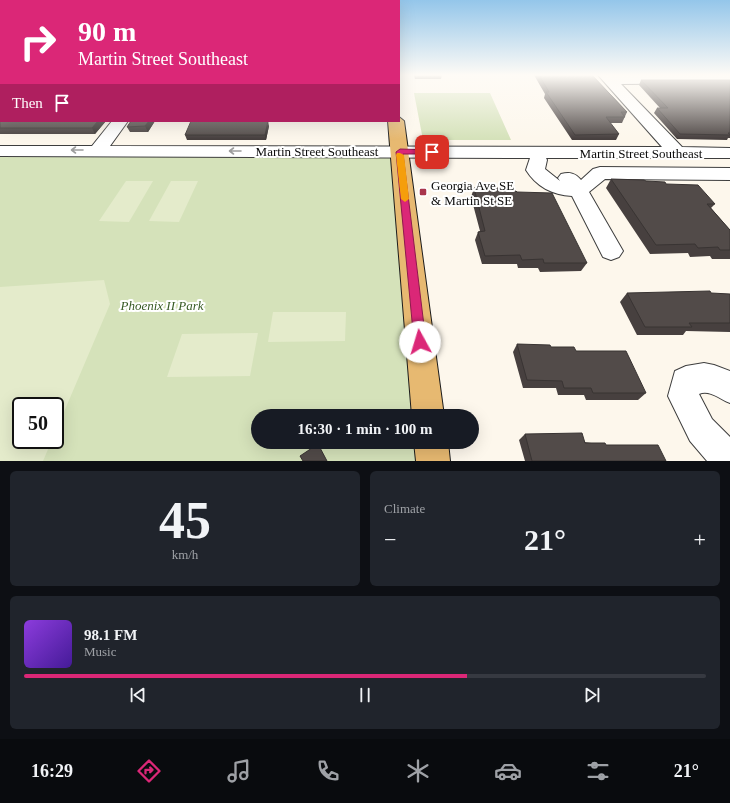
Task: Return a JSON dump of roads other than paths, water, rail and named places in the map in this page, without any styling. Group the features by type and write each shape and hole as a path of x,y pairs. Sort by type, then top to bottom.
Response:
{"main road":[{"path":"396,122 427,409"},
{"path":"432,449 433,461"}],"street":[{"path":"625,97 677,153"},
{"path":"98,150 119,122"},
{"name":"Martin Street Southeast","path":"0,151 98,150 400,152 535,156 730,153"},
{"path":"535,156 535,170 540,176 563,189 577,190 590,183 600,173 730,174"},
{"path":"577,190 611,251"},
{"path":"730,388 722,381 700,377 686,381 683,396 701,430 726,457 730,458"}],"place":[{"name":"Georgia Ave SE & Martin St SE","path":"423,192"}],"park label":[{"name":"Phoenix II Park","path":"162,305"}]}
